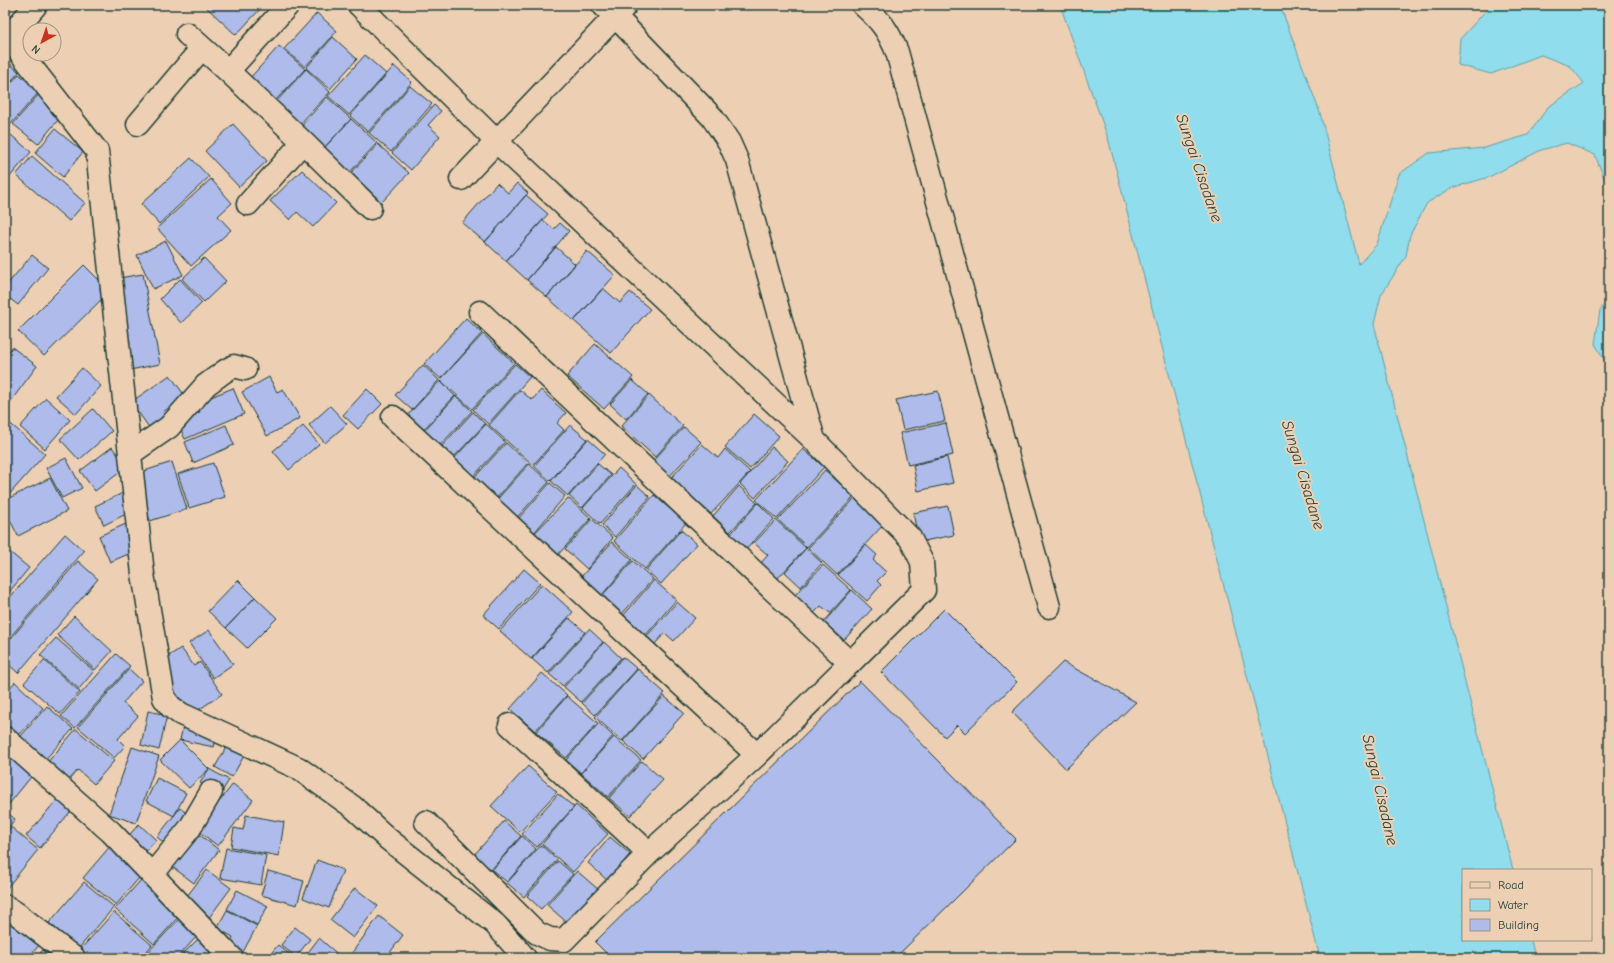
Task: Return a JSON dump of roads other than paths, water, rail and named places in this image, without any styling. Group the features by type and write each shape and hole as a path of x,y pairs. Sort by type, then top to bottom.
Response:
{"street":[{"path":"36,5 7,39 97,151 143,574 164,698 171,707 181,714 298,768 353,807 388,839 495,924 526,958"},
{"path":"228,70 288,5"},
{"path":"359,5 497,142 814,440 910,538 922,562 924,590 757,755 649,853 564,940 550,939 537,933 426,822"},
{"path":"863,5 878,19 889,34 896,52 1049,607"},
{"path":"460,179 497,142 615,9 712,117 729,142 737,160 814,440"},
{"path":"138,124 195,41 228,70 370,208"},
{"path":"248,204 303,142"},
{"path":"480,312 850,663"},
{"path":"130,454 169,427 206,385 220,374 234,366 245,368"},
{"path":"392,417 757,755"},
{"path":"510,725 649,853"},
{"path":"5,738 111,832 232,958"},
{"path":"152,875 190,828 211,792"},
{"path":"5,906 74,958"}],"water":[{"name":"Sungai Cisadane","path":"1060,5 1280,5 1320,113 1359,264 1377,244 1399,174 1429,153 1484,148 1528,135 1548,107 1584,83 1570,66 1541,55 1491,74 1458,65 1460,39 1491,5 1609,5 1609,191 1595,155 1567,143 1541,150 1489,177 1452,188 1427,203 1410,235 1406,256 1381,295 1374,324 1513,869 1462,869 1462,941 1531,941 1535,958 1320,958 1108,138"},
{"path":"1609,297 1609,368 1595,344 1600,310"}]}
